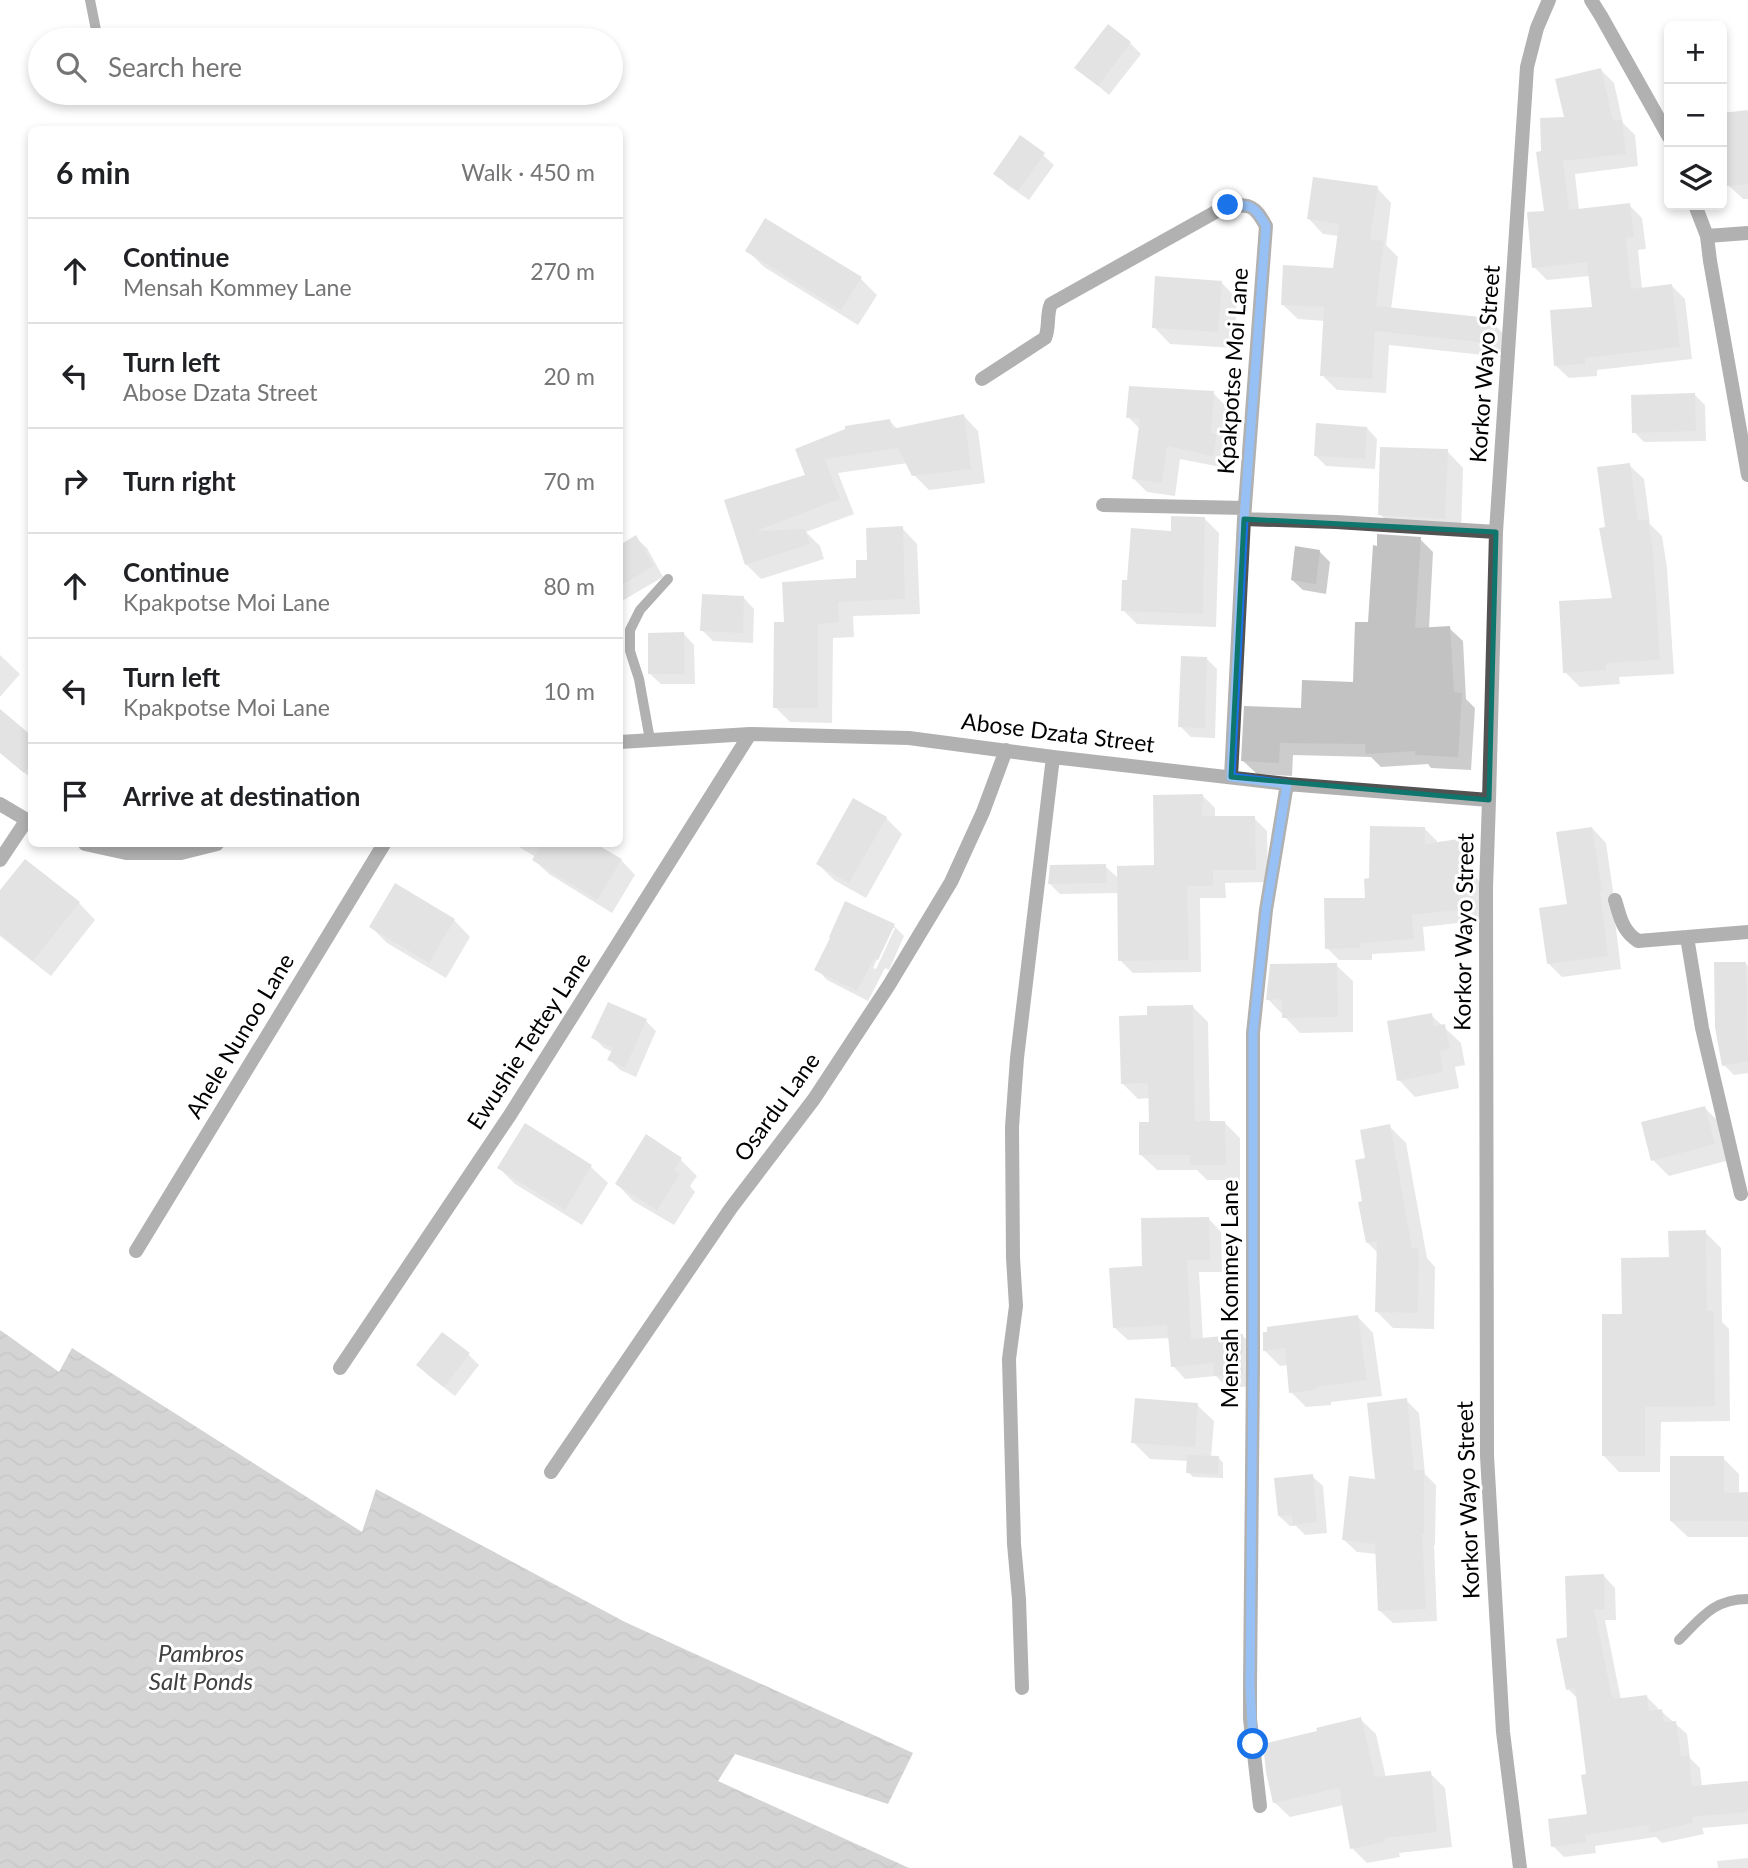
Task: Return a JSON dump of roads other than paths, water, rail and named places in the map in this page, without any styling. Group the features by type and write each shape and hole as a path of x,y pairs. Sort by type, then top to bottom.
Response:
{"street":[{"name":"Korkor Wayo Street","path":"1520,1868 1503,1732 1487,1456 1486,888 1496,533 1527,67 1537,28 1549,0"},
{"path":"1591,0 1664,128"},
{"name":"Kpakpotse Moi Lane","path":"982,379 1045,338 1051,304 1228,205 1246,205 1256,210 1266,226 1245,513 1231,777"},
{"path":"1697,210 1707,236 1748,466"},
{"path":"1707,236 1748,233"},
{"path":"1103,505 1245,513 1496,533"},
{"name":"Abose Dzata Street","path":"623,742 750,734 909,738 1287,784 1489,800"},
{"name":"Ewushie Tettey Lane","path":"340,1368 510,1115 750,734"},
{"name":"Osardu Lane","path":"551,1472 731,1209 814,1099 889,985 951,882 983,812 1006,750"},
{"path":"1022,1688 1014,1544 1009,1359 1016,1306 1012,1127 1017,1058 1053,757"},
{"name":"Mensah Kommey Lane","path":"1260,1806 1250,1719 1253,1033 1266,910 1287,784"},
{"path":"0,804 28,821"},
{"path":"0,860 28,823"},
{"path":"99,847 126,853 181,853 205,847"},
{"name":"Ahele Nunoo Lane","path":"135,1251 382,847"},
{"path":"1615,900 1622,925 1630,936 1638,941 1748,932"},
{"path":"1687,937 1702,1028 1741,1194"}],"lane":[{"path":"90,0 96,28"},
{"path":"650,740 631,651 630,630 640,610 668,579"},
{"path":"1679,1640 1718,1604 1734,1599 1748,1599"}],"water":[{"name":"Pambros Salt Ponds","path":"0,1330 59,1372 72,1348 362,1532 376,1489 625,1622 913,1753 888,1804 735,1754 718,1781 909,1868 0,1868"}]}
